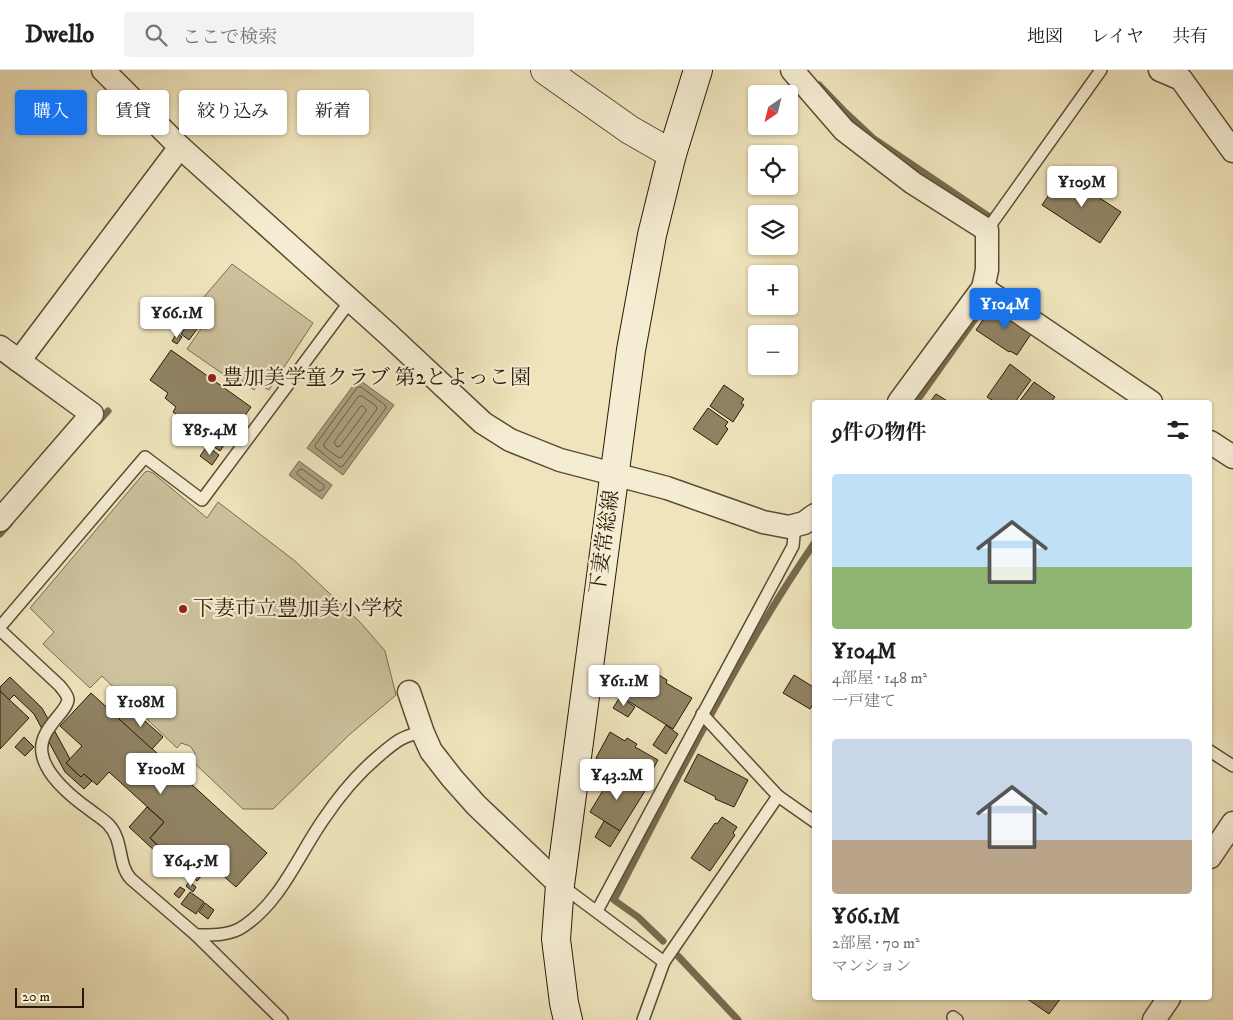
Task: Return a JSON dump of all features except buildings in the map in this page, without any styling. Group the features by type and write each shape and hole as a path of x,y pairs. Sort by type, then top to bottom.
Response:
{"main road":[{"path":"545,70 630,130 672,154"},
{"name":"下妻常総線","path":"568,1020 556,939 560,885 630,350 652,235 672,154 698,70"}],"street":[{"path":"103,70 180,148 351,300 483,423 510,440 560,460 667,488 763,522 789,527 805,520"},
{"path":"792,70 844,130 913,183 987,230 987,270 983,288 900,400"},
{"path":"1160,70 1181,79 1233,151"},
{"path":"19,361 180,148"},
{"path":"983,288 1142,400"},
{"path":"0,347 92,414 0,520"},
{"path":"1212,443 1233,457"},
{"path":"409,692 423,733 434,754 452,778 476,806 560,885"},
{"path":"1212,854 1233,823"},
{"path":"1154,1020 1168,1000"}],"lane":[{"path":"987,230 1101,70"},
{"path":"282,1020 196,935 131,880 124,868 116,834 108,824 77,800 53,776 44,761 41,745 43,737 67,704 66,695 60,686 0,628 145,456 202,500 351,300"},
{"path":"597,911 706,718 805,520"},
{"path":"706,718 778,796 812,820"},
{"path":"196,935 224,934 243,927 266,906 285,882 322,821 345,789 367,765 399,739 412,734 423,733"},
{"path":"1212,752 1233,766"},
{"path":"643,1020 664,962 778,796"},
{"path":"560,885 664,962"}],"shaded area":[{"path":"232,264 313,323 269,390 259,384 254,390 236,377 233,381 187,349 201,329 186,318"},
{"path":"145,472 153,473 207,518 218,502 295,561 360,622 385,651 396,695 349,735 273,809 243,809 190,759 194,757 195,753 190,746 181,743 177,748 102,676 90,688 43,644 54,632 30,608"}],"water":[{"path":"358,379 394,405 343,475 307,448"},
{"path":"299,461 332,485 322,499 289,475"}],"waterway":[{"path":"819,85 874,139 988,216"},
{"path":"917,400 987,302"},
{"path":"98,422 108,411"},
{"path":"0,534 9,524"},
{"path":"663,941 638,917 614,900 734,673 760,628 812,547"},
{"path":"678,956 738,1020"}],"place":[{"name":"豊加美学童クラブ 第2とよっこ園","path":"212,378"},
{"name":"下妻市立豊加美小学校","path":"183,609"}]}
